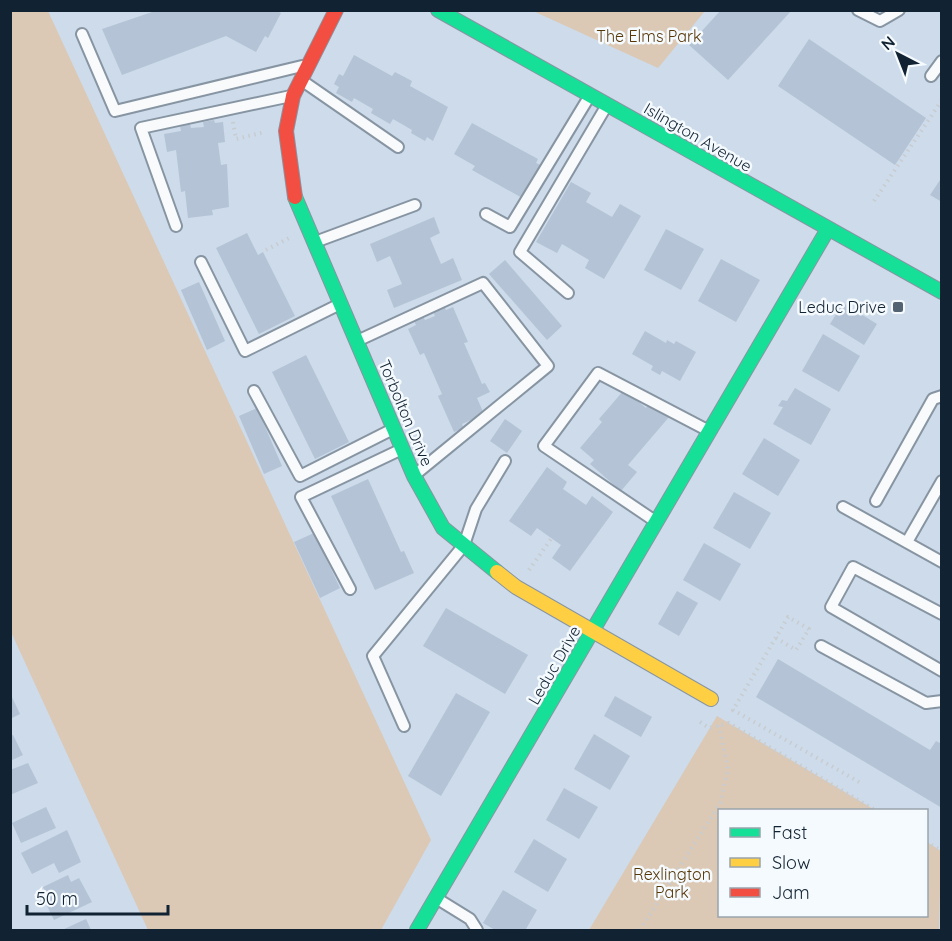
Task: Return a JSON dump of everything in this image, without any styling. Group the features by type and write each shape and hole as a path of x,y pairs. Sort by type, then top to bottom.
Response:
{"street":[{"name":"Torbolton Drive","path":"336,10 293,96 286,127 293,192 414,476 443,528 516,587 711,699"},
{"name":"Islington Avenue","path":"438,10 942,292"},
{"name":"Leduc Drive","path":"417,930 828,229"}],"lane":[{"path":"858,10 880,21 899,10"},
{"path":"82,34 115,111 309,64"},
{"path":"931,76 942,61"},
{"path":"301,80 398,147"},
{"path":"486,214 510,227 590,94"},
{"path":"176,226 141,128 293,96"},
{"path":"568,293 520,252 607,104"},
{"path":"315,242 415,205"},
{"path":"201,262 245,351 341,303"},
{"path":"357,342 483,283 548,366 414,476"},
{"path":"656,522 544,446 598,372 709,431"},
{"path":"254,391 300,476 394,429"},
{"path":"876,501 933,399 942,396"},
{"path":"350,589 301,497 403,449"},
{"path":"404,726 374,656 464,545 476,509 505,461"},
{"path":"907,542 942,481"},
{"path":"843,507 942,562"},
{"path":"942,614 853,567 831,607 942,670"},
{"path":"820,646 926,703 942,701"},
{"path":"436,898 470,919 477,930"}],"path":[{"path":"874,201 942,100"},
{"path":"230,109 236,139 286,127"},
{"path":"516,587 551,539"},
{"path":"776,638 796,650 809,629 788,617 733,710 861,783"},
{"path":"699,721 710,728 729,723 872,809"},
{"path":"640,930 720,803 728,770 719,726"},
{"path":"928,843 942,851"}],"green space":[{"path":"10,11 48,11 431,840 381,930 148,930 11,632"},
{"name":"The Elms Park","path":"533,11 705,11 658,68"},
{"name":"Rexlington Park","path":"717,716 873,809 718,809 718,917 928,917 928,843 941,851 939,930 589,930"}],"building":[{"path":"158,10 275,10 281,13 268,38 265,36 256,52 226,36 122,75 102,29"},
{"path":"721,10 792,10 728,80 689,45"},
{"path":"809,39 926,118 895,165 778,86"},
{"path":"354,55 392,76 395,72 412,81 410,86 448,107 433,141 427,137 425,141 393,119 390,124 371,113 373,109 354,98 352,102 336,93 339,87 334,84 339,74 343,76"},
{"path":"214,120 215,123 223,122 225,142 218,143 221,165 227,164 229,207 212,210 213,215 188,218 185,191 181,192 176,150 167,152 164,134 181,131 180,126 190,124 191,128 204,127 203,122"},
{"path":"472,123 538,159 536,163 543,166 524,199 472,170 475,166 454,154"},
{"path":"942,177 942,202 930,195"},
{"path":"571,182 591,193 586,202 612,217 620,204 641,216 604,279 585,268 589,260 562,244 557,253 536,242"},
{"path":"434,217 440,233 430,238 441,264 453,258 462,280 394,308 387,290 402,284 390,256 377,262 370,244"},
{"path":"666,229 704,249 681,290 644,270"},
{"path":"247,233 258,255 263,252 295,316 259,334 216,248"},
{"path":"721,259 760,280 736,322 698,301"},
{"path":"505,260 562,326 547,340 489,274"},
{"path":"199,282 225,341 207,350 181,290"},
{"path":"843,303 877,324 864,345 830,324"},
{"path":"444,305 446,310 453,307 468,342 464,343 482,384 485,383 490,392 477,398 484,414 462,424 464,428 454,432 438,396 442,394 424,353 420,355 408,329 416,325 413,319 422,315 425,320 435,316 432,310"},
{"path":"645,331 666,343 667,340 674,344 676,341 696,352 680,381 662,371 660,375 651,370 653,366 632,354"},
{"path":"823,334 860,356 839,392 802,371"},
{"path":"306,355 349,442 315,459 272,372"},
{"path":"795,388 831,409 811,445 773,424 783,407 778,406 782,400 787,401"},
{"path":"624,390 646,408 651,401 669,417 628,465 637,472 621,491 590,464 594,460 580,448 602,422 599,419"},
{"path":"257,408 282,466 264,474 239,416"},
{"path":"505,419 522,431 507,453 490,441"},
{"path":"764,438 800,460 778,496 742,474"},
{"path":"547,467 567,482 563,489 586,505 592,496 613,512 570,571 552,558 561,545 537,528 531,536 509,521"},
{"path":"368,479 401,552 404,551 414,573 375,590 331,496"},
{"path":"734,492 771,513 750,549 713,528"},
{"path":"314,533 340,588 320,598 294,542"},
{"path":"704,543 741,564 720,601 683,580"},
{"path":"677,591 698,603 679,636 658,624"},
{"path":"446,608 528,655 505,694 423,646"},
{"path":"778,659 930,750 936,741 942,744 942,808 756,697"},
{"path":"10,693 20,714 10,719"},
{"path":"456,693 490,712 441,796 408,776"},
{"path":"615,696 652,717 641,737 604,716"},
{"path":"594,734 630,756 610,790 574,769"},
{"path":"13,735 23,755 10,761 10,736"},
{"path":"28,763 38,783 10,795 10,770"},
{"path":"564,788 598,807 579,839 546,820"},
{"path":"46,807 56,828 21,843 12,823"},
{"path":"67,830 81,862 59,873 54,863 32,874 21,853"},
{"path":"534,839 567,859 548,892 514,872"},
{"path":"68,875 71,882 79,878 92,902 54,920 44,900 48,898 43,887"},
{"path":"503,890 537,910 526,929 529,930 495,930 483,923"},
{"path":"86,919 91,930 62,930"}],"traffic: fast":[{"path":"438,10 942,292"},
{"path":"295,197 414,476 443,528 497,572"},
{"path":"417,930 828,229"}],"traffic: slow":[{"path":"497,572 516,587 711,699"}],"traffic: jam":[{"path":"295,197 286,131 293,96 336,10"}],"place":[{"name":"Leduc Drive","path":"898,307"}]}
